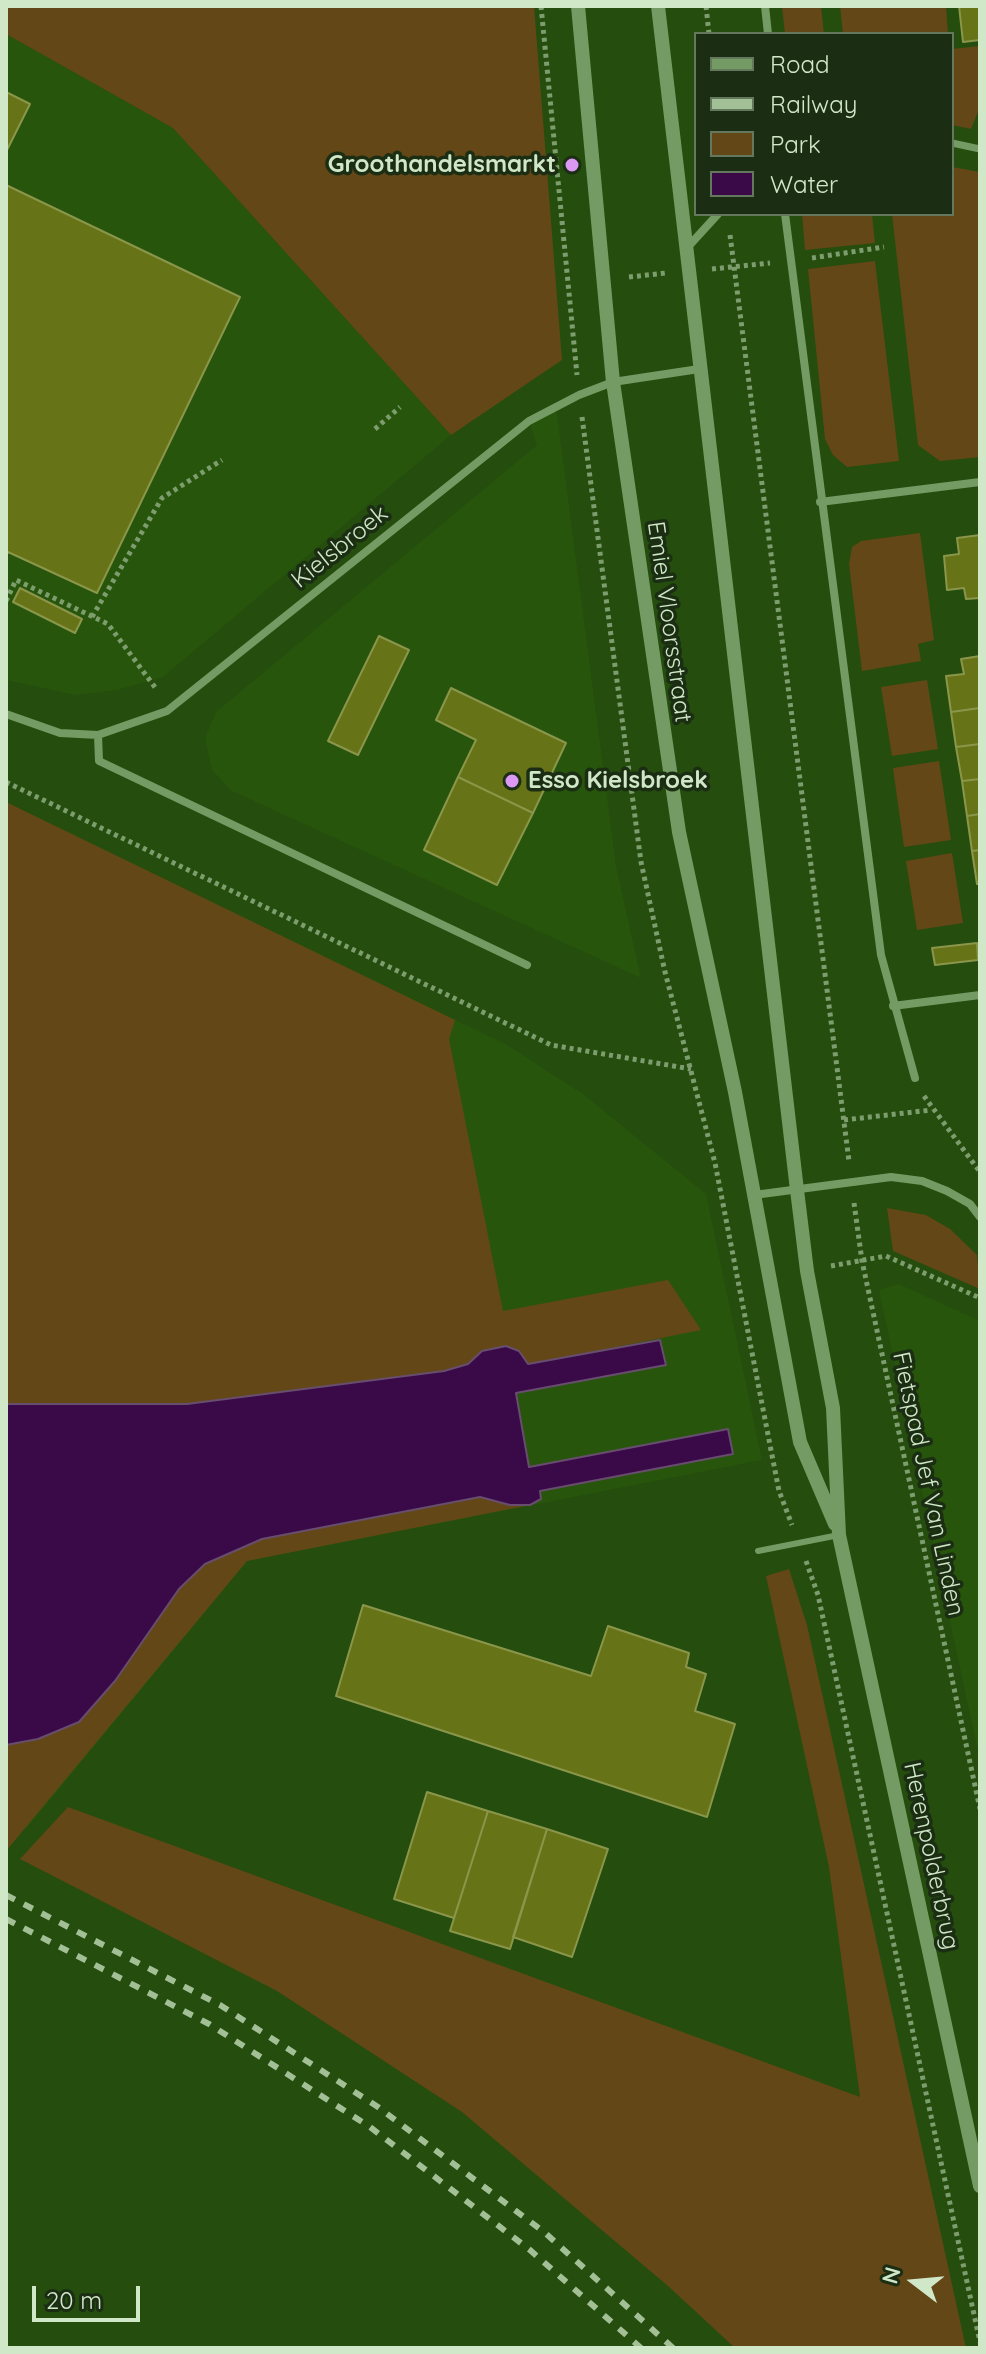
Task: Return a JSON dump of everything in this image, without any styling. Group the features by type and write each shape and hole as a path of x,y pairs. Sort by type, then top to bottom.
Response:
{"street":[{"name":"Emiel Vloorsstraat","path":"578,6 613,382 679,832 754,1195"},
{"path":"658,6 797,1190"},
{"path":"765,6 768,32"},
{"path":"954,143 980,149"},
{"path":"686,249 716,216"},
{"path":"785,216 881,955 915,1078"},
{"name":"Kielsbroek","path":"6,714 60,733 98,735 167,711 529,421 579,395 613,382 699,369"},
{"path":"820,502 980,482"},
{"path":"98,735 99,761 527,965"},
{"path":"893,1006 980,995"},
{"path":"754,1195 891,1177 922,1181 970,1204 980,1217"},
{"name":"Herenpolderbrug","path":"797,1190 807,1271 833,1408 839,1535 980,2186"},
{"name":"Herenpolderbrug","path":"754,1195 800,1442 839,1535"}],"lane":[{"path":"758,1551 839,1535"}],"path":[{"path":"541,6 579,395 641,862 715,1163 779,1491 818,1595 980,2342"},
{"path":"706,6 709,32"},
{"path":"729,227 844,1120 931,1110"},
{"path":"789,261 884,247"},
{"path":"375,429 400,407"},
{"path":"92,617 162,498 222,460"},
{"path":"6,601 16,580 108,624 152,681 167,711"},
{"path":"124,643 130,638"},
{"path":"6,782 551,1045 691,1069"},
{"path":"915,1078 931,1110 980,1172"},
{"name":"Fietspad Jef Van Linden","path":"980,1298 886,1256 862,1261 980,1809"}],"shaded area":[{"path":"6,34 173,128 451,435 163,677 117,690 75,695 6,680"},
{"path":"556,407 616,866 641,978 232,791 212,770 205,738 216,712 537,445 529,421"},
{"path":"6,802 507,1045 583,1094 706,1194 762,1460 247,1561 27,1828 6,1821"},
{"path":"899,1284 980,1321 980,1761 879,1290"}],"green space":[{"path":"6,6 534,6 562,360 451,435 173,128 6,34"},
{"path":"782,6 821,6 824,32 785,32"},
{"path":"840,6 946,6 948,32 843,32"},
{"path":"980,46 980,107 971,129 954,125 954,49"},
{"path":"954,167 980,172 980,457 940,461 918,445 892,216 954,216"},
{"path":"802,216 872,216 875,243 805,250"},
{"path":"875,261 899,461 847,467 833,455 825,439 808,269"},
{"path":"920,533 934,640 918,644 921,661 862,671 849,564 852,547 861,541"},
{"path":"927,680 938,749 892,756 881,687"},
{"path":"939,761 951,840 904,847 893,768"},
{"path":"6,802 455,1020 449,1039 503,1311 668,1280 701,1330 6,1470"},
{"path":"952,853 963,923 917,930 906,861"},
{"path":"887,1208 926,1215 950,1229 977,1255 980,1289 893,1251"},
{"path":"529,1468 541,1499 530,1505 247,1561 6,1851 6,1714 210,1531"},
{"path":"789,1569 807,1625 966,2348 735,2348 668,2286 462,2112 277,1991 20,1859 68,1807 860,2097 829,1867 766,1576"}],"water":[{"path":"660,1340 666,1365 516,1393 529,1467 728,1429 733,1454 540,1491 541,1499 530,1505 510,1505 480,1497 262,1539 205,1564 179,1589 115,1681 79,1722 38,1739 6,1745 6,1404 187,1404 444,1371 468,1364 482,1351 506,1346 519,1351 528,1364"}],"building":[{"path":"959,6 980,6 980,40 963,42"},
{"path":"6,92 30,104 6,152"},
{"path":"6,185 240,297 97,593 8,552 6,557"},
{"path":"980,535 980,598 966,599 964,588 947,590 944,556 959,554 957,538"},
{"path":"20,588 82,619 75,633 13,602"},
{"path":"379,636 409,650 358,755 328,741"},
{"path":"980,656 980,708 951,712 946,676 964,674 961,659"},
{"path":"451,688 566,743 533,813 458,777 476,740 436,720"},
{"path":"980,708 980,744 956,747 951,712"},
{"path":"980,744 980,779 962,781 956,747"},
{"path":"458,777 533,813 497,885 424,850"},
{"path":"980,779 980,814 967,816 962,781"},
{"path":"980,814 980,850 972,851 967,816"},
{"path":"980,850 980,884 977,884 972,851"},
{"path":"977,943 978,960 935,965 932,948"},
{"path":"363,1605 591,1676 608,1626 689,1653 686,1667 706,1674 695,1711 735,1724 707,1817 336,1696"},
{"path":"427,1792 488,1811 454,1918 394,1899"},
{"path":"488,1811 547,1829 510,1949 450,1931"},
{"path":"547,1829 608,1849 572,1957 513,1937"}],"railway":[{"path":"6,1895 220,2005 378,2107 544,2232 673,2348"},
{"path":"6,1919 209,2024 370,2127 530,2250 641,2348"}],"place":[{"name":"Groothandelsmarkt","path":"572,165"},
{"name":"Esso Kielsbroek","path":"512,781"}]}
